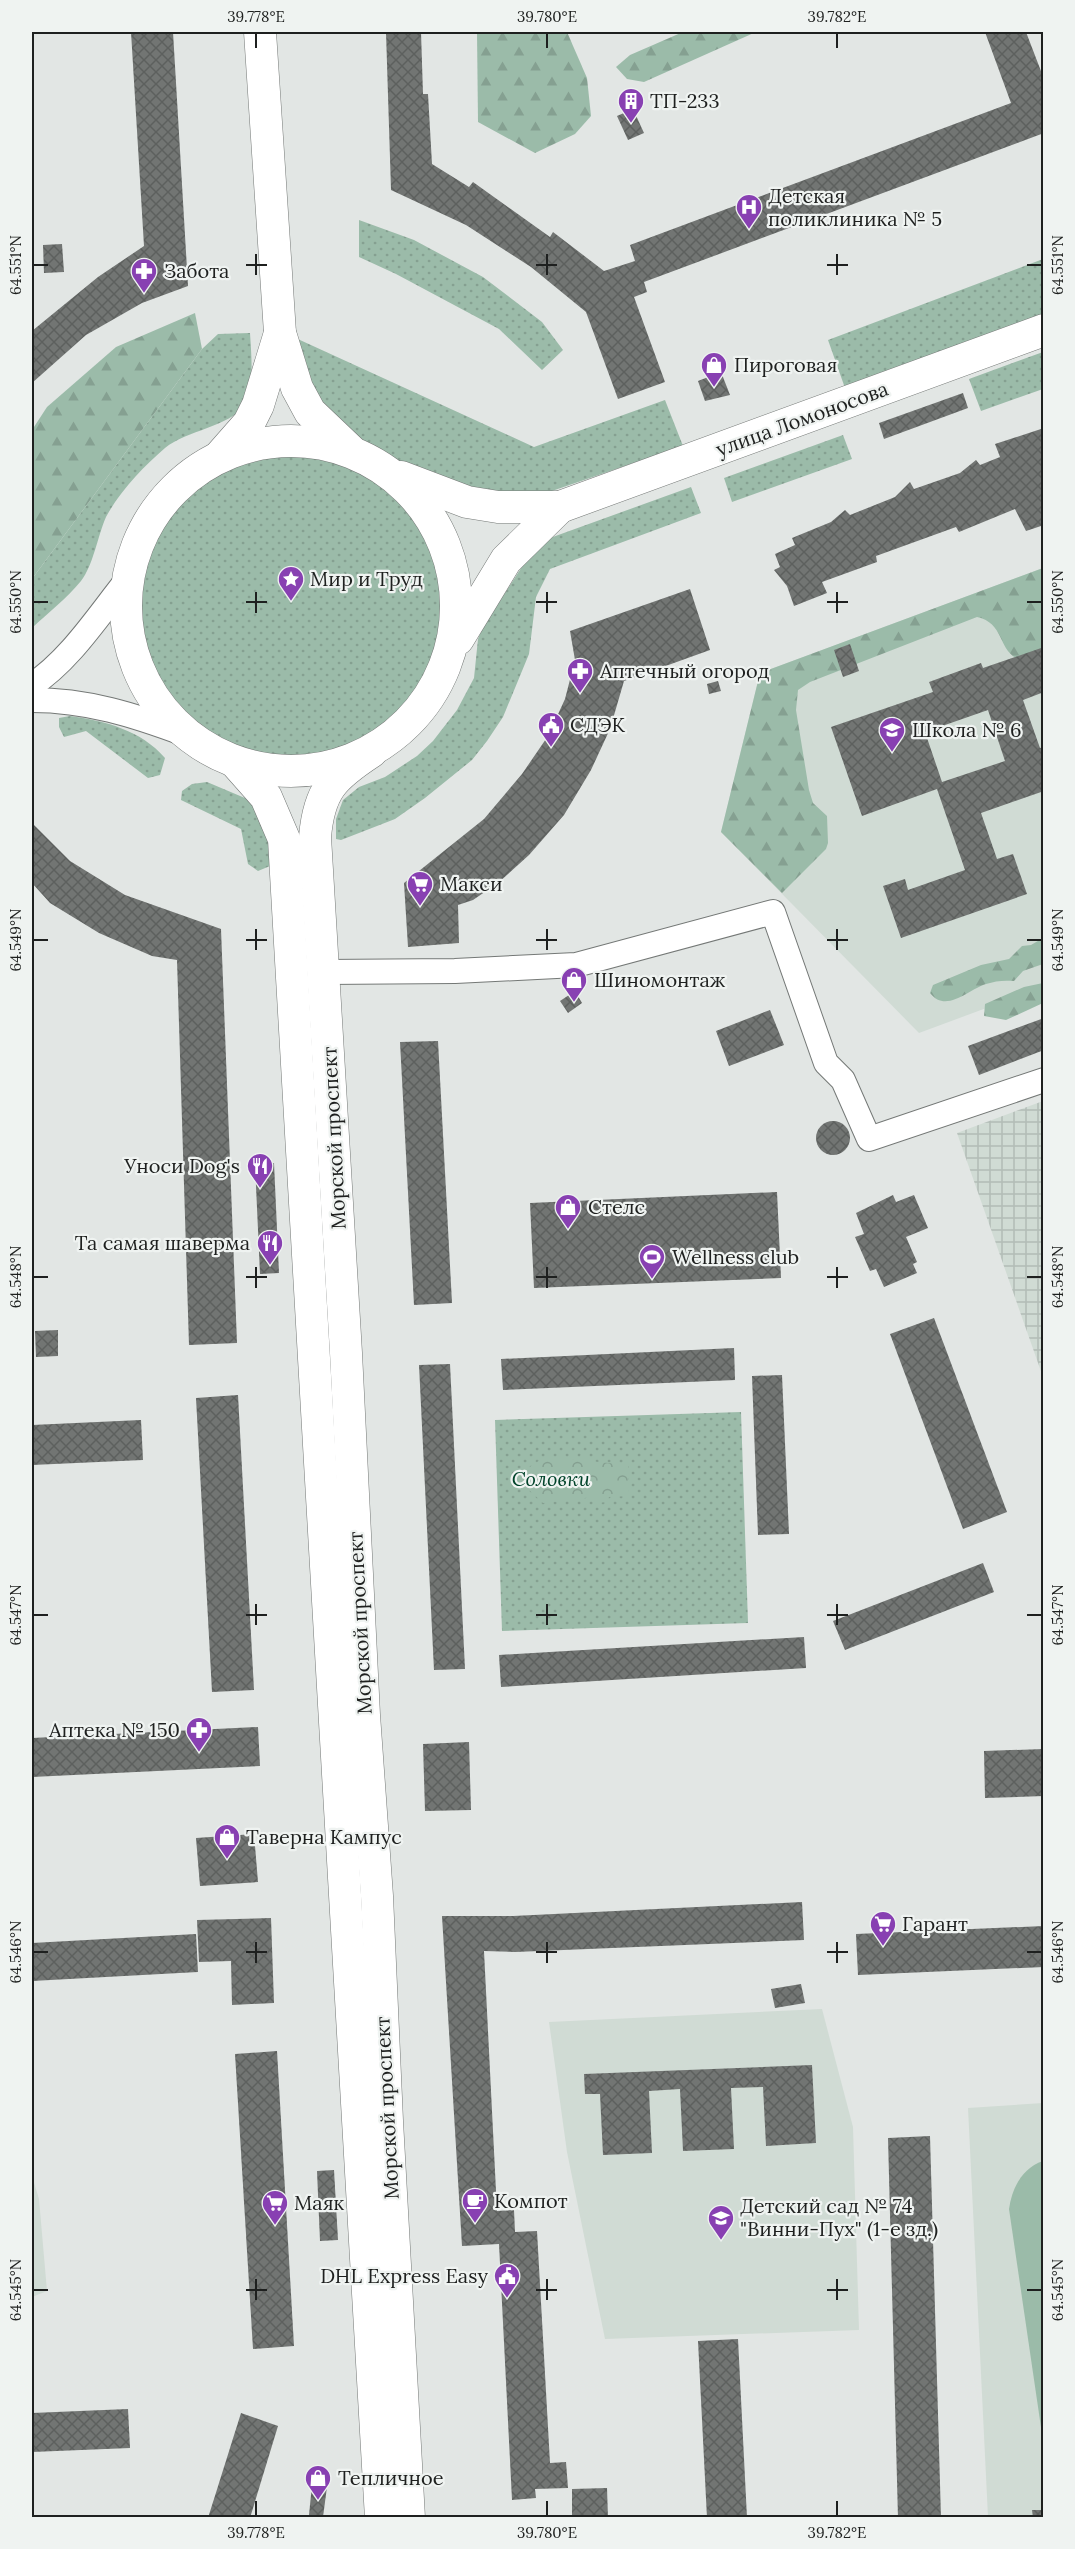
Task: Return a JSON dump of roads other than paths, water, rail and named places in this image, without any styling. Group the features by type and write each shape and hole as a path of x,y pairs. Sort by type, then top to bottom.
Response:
{"main road":[{"path":"260,32 280,333 297,388 310,412 329,433 356,454 386,471 467,502 498,507 560,507"},
{"name":"улица Ломоносова","path":"560,507 1044,330"},
{"path":"219,457 249,423 258,405 280,333"},
{"path":"356,454 332,446 290,441 238,449 219,457 185,478 160,504 144,528 133,554 127,580 126,622 134,661 154,701 185,734 222,758 267,770 310,771 339,765 371,752 394,736 421,710 493,578 506,560 560,507"},
{"path":"386,471 423,506 447,550 453,570 456,597 456,626 449,656"},
{"name":"Морской проспект","path":"371,752 341,771 331,782 319,810 315,837 346,1341 350,1715 346,1900 381,2517"},
{"name":"Морской проспект","path":"235,762 266,797 281,830 285,857 290,973 350,1715 377,1896 409,2517"},
{"path":"290,973 324,972"},
{"path":"346,1900 377,1896"}],"street":[{"path":"32,685 53,669 69,652 127,580"},
{"path":"32,700 121,711 185,734"},
{"path":"324,972 576,965 772,912 826,1063 843,1080 868,1139 1044,1080"}],"place":[{"name":"ТП-233","path":"631,124"},
{"name":"Детская поликлиника № 5","path":"749,230"},
{"name":"Забота","path":"144,294"},
{"name":"Пироговая","path":"714,388"},
{"name":"Мир и Труд","path":"291,602"},
{"name":"Аптечный огород","path":"580,694"},
{"name":"СДЭК","path":"551,748"},
{"name":"Школа № 6","path":"892,753"},
{"name":"Макси","path":"420,907"},
{"name":"Шиномонтаж","path":"574,1003"},
{"name":"Уноси Dog's","path":"260,1189"},
{"name":"Стелс","path":"568,1230"},
{"name":"Та самая шаверма","path":"270,1266"},
{"name":"Wellness club","path":"652,1280"},
{"name":"Аптека № 150","path":"199,1753"},
{"name":"Таверна Кампус","path":"227,1860"},
{"name":"Гарант","path":"883,1947"},
{"name":"Компот","path":"475,2224"},
{"name":"Маяк","path":"275,2226"},
{"name":"Детский сад № 74 \"Винни-Пух\" (1-е зд.)","path":"721,2241"},
{"name":"DHL Express Easy","path":"507,2299"},
{"name":"Тепличное","path":"318,2501"}],"park label":[{"name":"Соловки","path":"551,1479"}]}
